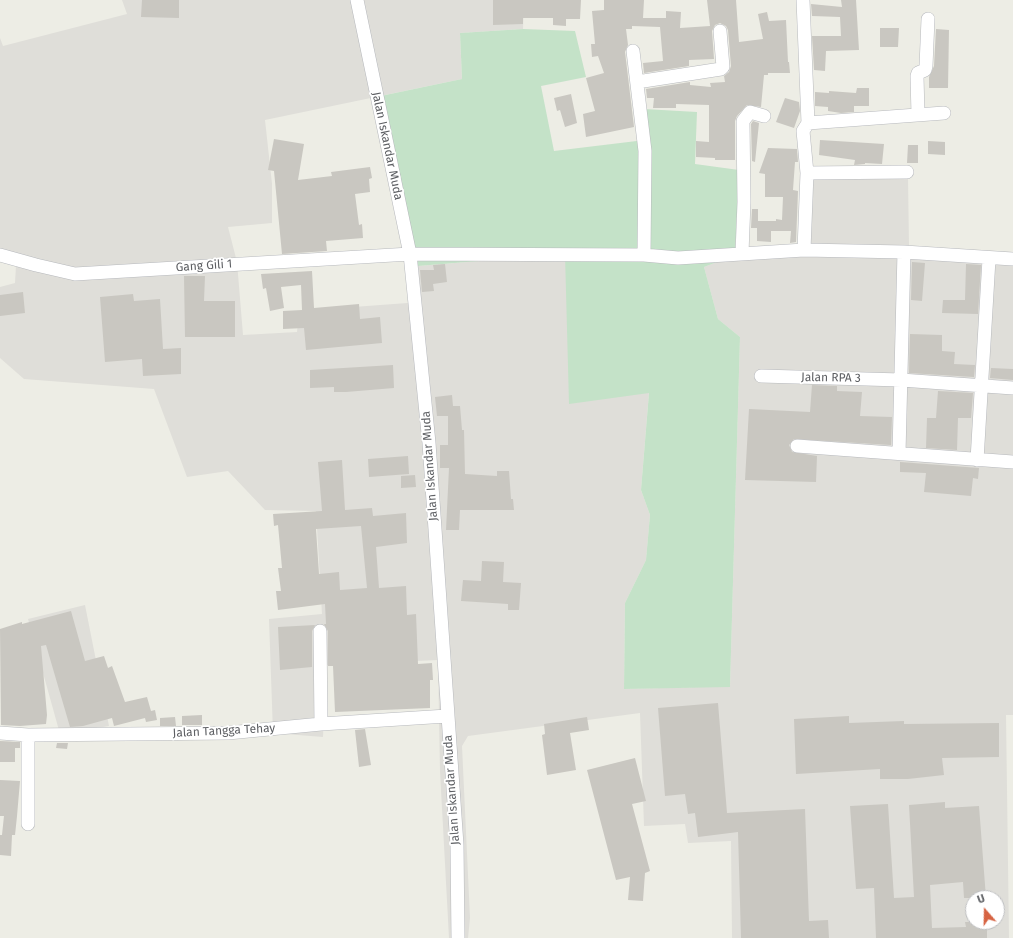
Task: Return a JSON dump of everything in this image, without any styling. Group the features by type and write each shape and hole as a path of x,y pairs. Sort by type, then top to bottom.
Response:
{"street":[{"name":"Jalan Iskandar Muda","path":"357,0 410,254 429,443 457,845 458,938"},
{"path":"803,0 808,123 803,131 807,173 804,250"},
{"path":"918,115 917,74 925,70 928,19"},
{"path":"637,82 721,69 723,67 720,31"},
{"path":"633,51 645,151 644,255"},
{"path":"742,253 744,202 743,121 750,112 764,116"},
{"path":"808,123 944,113"},
{"path":"807,173 907,172"},
{"name":"Gang Gili 1","path":"0,255 36,266 75,274 410,254 644,255 678,258 804,250 904,252 1013,259"},
{"path":"899,453 904,252"},
{"path":"977,460 989,258"},
{"name":"Jalan RPA 3","path":"761,376 901,380 1013,388"},
{"path":"797,446 1013,462"},
{"path":"320,631 321,724"},
{"name":"Jalan Tangga Tehay","path":"0,733 28,735 228,733 321,724 447,716"},
{"path":"28,735 28,824"}],"shaded area":[{"path":"122,0 524,0 523,29 460,33 462,79 265,120 272,184 272,223 228,227 237,262 243,335 297,332 299,311 421,302 418,266 565,254 649,392 641,490 650,515 646,560 625,603 624,689 730,686 740,337 718,319 704,267 746,250 808,251 810,176 908,178 909,246 1013,252 1013,715 1006,715 1009,938 732,938 731,841 688,843 685,824 644,826 640,713 468,736 462,746 470,918 468,938 449,938 440,771 438,660 326,665 323,737 273,733 269,619 322,614 316,511 265,510 228,471 187,477 154,389 24,379 0,358 0,287 15,283 16,266 0,260 0,38 3,46 127,14"},
{"path":"85,605 109,726 60,734 28,619"}],"green space":[{"path":"523,29 575,31 586,77 541,86 554,151 645,140 644,109 697,112 695,164 739,170 735,255 704,267 718,319 740,337 730,687 624,689 625,603 646,560 650,515 641,490 649,393 569,404 565,254 418,266 376,97 462,79 460,33"}],"building":[{"path":"142,0 179,0 179,18 141,17"},
{"path":"493,0 581,0 580,19 566,19 566,26 553,25 553,18 523,18 523,24 493,25"},
{"path":"604,0 644,0 643,18 666,18 666,11 681,12 680,28 710,26 707,0 736,0 739,42 763,39 758,14 767,12 769,21 786,20 790,73 768,73 768,75 764,75 761,107 747,105 737,116 735,121 735,160 715,160 715,158 696,157 696,141 709,142 709,105 676,104 676,108 653,108 654,98 647,98 646,89 690,82 690,85 711,87 710,83 725,82 724,76 729,72 731,66 728,30 726,26 720,23 715,25 712,31 714,59 689,60 689,66 644,73 643,63 663,61 660,27 632,26 632,29 626,29 628,45 625,52 634,127 586,137 583,114 595,111 586,78 604,73 598,56 592,57 591,44 595,44 592,11 604,10"},
{"path":"841,0 856,0 859,50 826,51 825,71 814,70 812,36 841,36 840,17 812,16 811,4 842,7"},
{"path":"880,28 899,28 898,47 880,47"},
{"path":"936,29 949,30 948,88 929,88 929,77 934,66"},
{"path":"857,88 869,88 869,106 854,106 854,112 841,113 828,111 828,107 815,106 815,92 829,93 829,91 856,93"},
{"path":"571,94 577,123 565,127 560,110 557,111 554,98"},
{"path":"785,98 799,102 800,111 794,128 776,122"},
{"path":"753,121 759,123 755,162 752,161 751,124"},
{"path":"274,139 304,144 298,180 332,176 331,172 370,167 372,178 369,179 370,192 355,194 359,225 362,224 363,238 326,241 327,251 282,254 274,171 268,170"},
{"path":"820,140 884,144 882,164 865,163 854,165 855,160 819,155"},
{"path":"928,141 945,142 945,155 928,154"},
{"path":"908,145 918,145 918,163 907,163"},
{"path":"768,148 797,149 798,162 795,162 793,190 798,191 796,242 790,243 791,231 771,231 771,242 757,241 757,228 751,228 752,209 758,209 758,221 776,221 776,219 782,220 783,197 765,197 765,174 759,173"},
{"path":"912,262 925,263 922,301 911,300"},
{"path":"445,264 447,282 433,284 434,291 422,292 420,270 434,270 433,265"},
{"path":"966,264 981,265 978,314 942,313 943,300 965,300"},
{"path":"312,271 314,308 359,304 360,319 380,317 382,343 306,350 304,328 283,329 283,311 302,310 301,285 281,287 284,308 270,311 266,288 263,289 261,274"},
{"path":"184,276 205,276 204,301 235,301 235,337 185,337"},
{"path":"23,292 25,313 0,316 0,295"},
{"path":"133,294 134,301 160,299 163,349 181,348 181,374 143,376 142,359 105,362 100,297"},
{"path":"910,334 942,335 942,351 955,352 954,364 975,365 974,377 909,373"},
{"path":"393,365 394,388 334,392 334,387 310,388 310,370"},
{"path":"991,368 1013,369 1013,380 990,378"},
{"path":"812,385 837,386 837,391 862,392 860,416 892,417 891,445 794,439 789,445 792,452 817,456 816,482 745,480 749,409 810,412"},
{"path":"938,391 973,393 971,418 958,418 957,450 926,448 927,418 936,418"},
{"path":"452,395 453,406 460,406 462,430 464,430 465,474 497,476 497,471 509,471 511,499 513,499 514,510 460,510 459,530 446,530 449,468 440,468 440,445 448,445 448,416 437,416 435,397"},
{"path":"408,456 409,474 369,477 368,459"},
{"path":"342,460 345,510 372,508 373,516 406,513 407,543 376,547 379,588 406,586 407,615 416,614 418,664 432,663 433,680 430,680 430,708 335,712 333,666 328,666 328,631 324,624 326,624 325,604 278,610 276,591 281,591 278,568 282,568 278,525 274,526 273,514 322,511 318,462","holes":["361,526 367,588 340,590 339,572 319,574 316,529"]},
{"path":"900,462 979,468 978,479 973,478 971,496 924,492 926,473 900,472"},
{"path":"415,475 416,487 401,488 401,476"},
{"path":"482,561 504,562 503,582 521,583 519,610 508,610 508,604 461,601 463,580 481,581"},
{"path":"71,611 85,661 104,656 108,668 112,666 125,702 147,697 151,711 155,710 157,720 146,722 145,718 114,726 112,718 83,726 70,727 46,645 41,646 47,715 46,724 20,726 1,725 0,629 22,622 22,624"},
{"path":"315,625 312,631 312,667 280,670 278,627"},
{"path":"718,703 727,813 805,809 809,921 828,920 829,938 741,938 738,832 698,837 695,813 688,814 685,794 665,796 658,708"},
{"path":"202,715 202,725 182,725 182,716"},
{"path":"849,716 849,723 904,721 904,724 999,723 999,757 942,758 944,775 908,779 880,779 880,769 796,774 794,719"},
{"path":"175,717 176,726 160,726 160,718"},
{"path":"587,717 589,730 570,733 576,770 547,775 542,735 545,734 544,724"},
{"path":"365,729 371,765 359,767 355,730"},
{"path":"0,741 20,742 20,748 15,748 15,762 0,762"},
{"path":"57,743 68,743 67,749 56,748"},
{"path":"635,758 646,801 632,804 650,871 645,873 643,901 628,900 630,877 616,880 587,770"},
{"path":"0,780 20,781 15,835 12,835 11,856 0,855 0,835 2,835 4,816 0,816"},
{"path":"945,802 945,808 979,806 985,890 965,890 964,898 963,882 930,885 932,928 965,927 965,930 987,930 987,938 876,938 874,888 856,889 850,806 888,804 894,898 914,897 909,805"}]}
